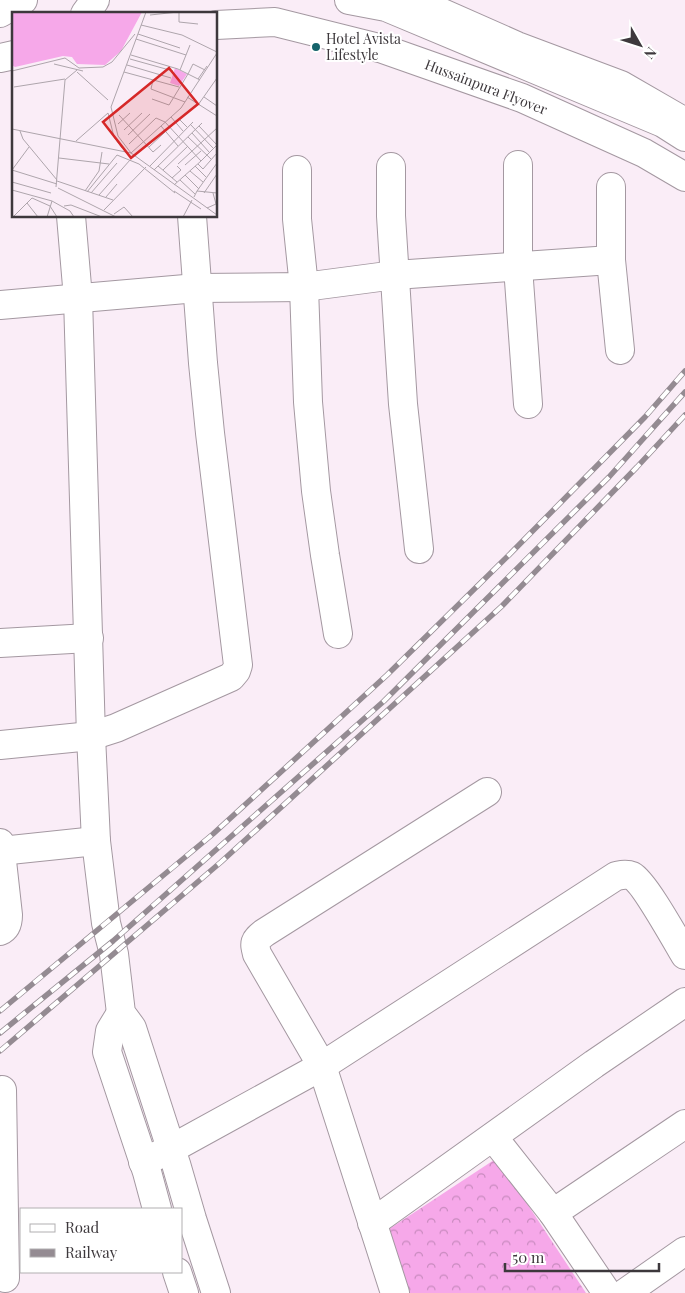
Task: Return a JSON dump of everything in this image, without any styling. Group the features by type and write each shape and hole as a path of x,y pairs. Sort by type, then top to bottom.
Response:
{"main road":[{"path":"0,13 23,0"},
{"path":"86,12 95,0"},
{"path":"349,0 386,7 663,123 685,137"},
{"path":"414,0 517,46 621,85 685,122"},
{"name":"Hussainpura Flyover","path":"218,25 275,22 383,49 522,98 644,153 685,177"},
{"path":"518,165 518,266 528,404"},
{"path":"391,167 391,216 403,404 419,549"},
{"path":"297,170 297,219 304,286 308,402 316,491 338,634"},
{"path":"611,187 611,260 620,350"},
{"path":"71,218 78,298 91,736 96,841 106,923 114,954 121,1013 132,1028 171,1149 186,1221 216,1293"},
{"path":"0,745 91,736 116,728 231,676 236,671 238,665 209,424 192,218"},
{"path":"0,305 197,288 304,286 395,275 611,260"},
{"path":"0,643 88,638"},
{"path":"395,1293 322,1066 257,954 255,944 264,933 487,792"},
{"path":"0,851 96,841"},
{"path":"0,843 8,915 8,922 0,931"},
{"path":"143,1162 171,1149 322,1066 616,876 625,874 632,876 642,886 685,955"},
{"path":"372,1223 594,1064 685,1002"},
{"path":"121,1013 110,1030 107,1052 158,1208"},
{"path":"2,1090 10,1277"},
{"path":"554,1213 685,1124"},
{"path":"493,1137 554,1213 607,1293"},
{"path":"625,1293 685,1251"},
{"path":"177,1273 184,1293"}],"green space":[{"path":"497,1158 586,1293 406,1293 386,1231"}],"railway":[{"path":"0,1011 213,834 387,675 645,417 685,371"},
{"path":"0,1033 113,941 384,701 609,477 685,392"},
{"path":"0,1051 221,862 502,606 685,415"}],"place":[{"name":"Hotel Avista Lifestyle","path":"316,47"}]}
